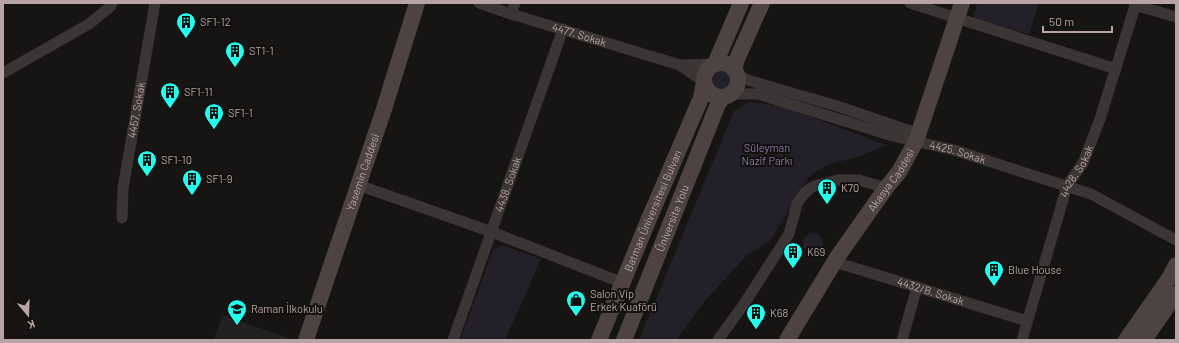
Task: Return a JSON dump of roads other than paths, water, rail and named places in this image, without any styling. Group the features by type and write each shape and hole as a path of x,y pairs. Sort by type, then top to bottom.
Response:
{"street":[{"path":"3,74 88,24 110,7 112,3"},
{"name":"4457. Sokak","path":"122,218 123,188 156,3"},
{"name":"Yasemin Caddesi","path":"306,340 417,3"},
{"name":"4477. Sokak","path":"479,3 511,14 680,64"},
{"path":"511,14 515,3"},
{"path":"704,82 706,71 714,64 741,3"},
{"path":"680,64 704,82 708,92 712,95 726,96 733,92 738,81 736,73 737,58 762,3"},
{"path":"910,3 1116,69"},
{"name":"Akasya Caddesi","path":"786,340 835,262 886,188 899,172 918,138 962,3"},
{"path":"1136,4 1176,17"},
{"name":"4428. Sokak","path":"1022,340 1067,186 1083,164 1100,119 1136,4"},
{"name":"4438. Sokak","path":"453,340 563,29"},
{"path":"680,64 725,64 730,66 736,73 748,80 840,107 918,138"},
{"name":"Batman Üniversitesi Bulvarı","path":"599,340 701,98 704,82"},
{"name":"4425. Sokak","path":"726,96 758,94 896,137 918,138 1091,194 1176,240"},
{"name":"Üniversite Yolu","path":"624,340 718,104 726,96"},
{"path":"718,340 744,304 789,234 797,204 808,190 814,186 838,180 859,180 886,188"},
{"path":"358,185 492,232 614,281 623,283"},
{"name":"4432/B. Sokak","path":"835,262 1027,321"},
{"path":"1126,340 1170,277 1176,265"},
{"path":"902,340 917,287"},
{"path":"1144,340 1176,294"}],"place":[{"name":"SF1-12","path":"186,39"},
{"name":"ST1-1","path":"235,68"},
{"name":"SF1-11","path":"170,109"},
{"name":"SF1-1","path":"214,130"},
{"name":"SF1-10","path":"147,177"},
{"name":"SF1-9","path":"192,196"},
{"name":"K70","path":"827,205"},
{"name":"K69","path":"793,269"},
{"name":"Blue House","path":"994,287"},
{"name":"Salon Vip Erkek Kuaförü","path":"576,317"},
{"name":"Raman İlkokulu","path":"237,326"},
{"name":"K68","path":"756,330"}],"park label":[{"name":"Süleyman Nazif Parkı","path":"767,154"}]}
